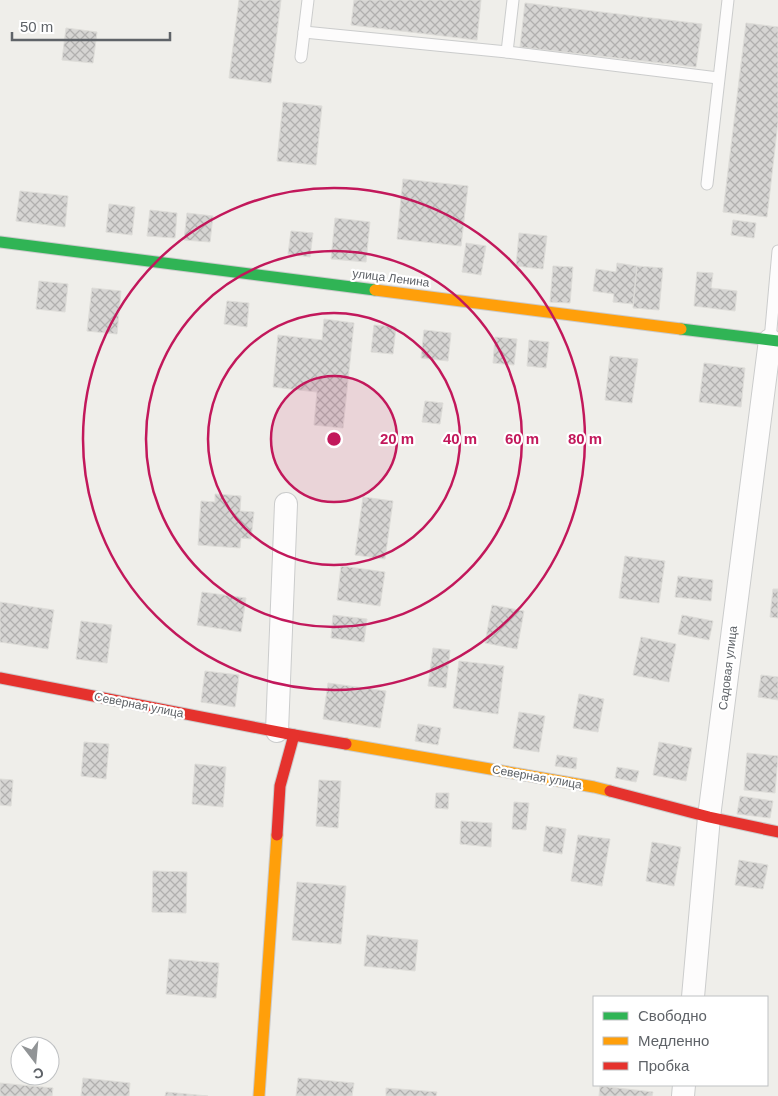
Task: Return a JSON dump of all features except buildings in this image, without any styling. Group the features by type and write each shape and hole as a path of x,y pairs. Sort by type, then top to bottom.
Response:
{"street":[{"name":"улица Ленина","path":"0,242 774,340"},
{"name":"Садовая улица","path":"693,996 709,817 774,340"},
{"path":"260,1096 280,786 286,733 286,504"},
{"name":"Северная улица","path":"0,678 286,733 594,787 709,817 778,832"}],"lane":[{"path":"301,57 308,0"},
{"path":"507,52 513,0"},
{"path":"707,184 728,0"},
{"path":"304,32 507,52 718,78"},
{"path":"774,340 778,251"}],"traffic: fast":[{"path":"0,242 375,290"},
{"path":"681,329 778,341"}],"traffic: slow":[{"path":"375,290 681,329"},
{"path":"346,744 610,791"},
{"path":"259,1096 277,835"}],"traffic: jam":[{"path":"0,678 346,744"},
{"path":"277,835 280,786 294,735"},
{"path":"610,791 709,817 778,832"}]}
